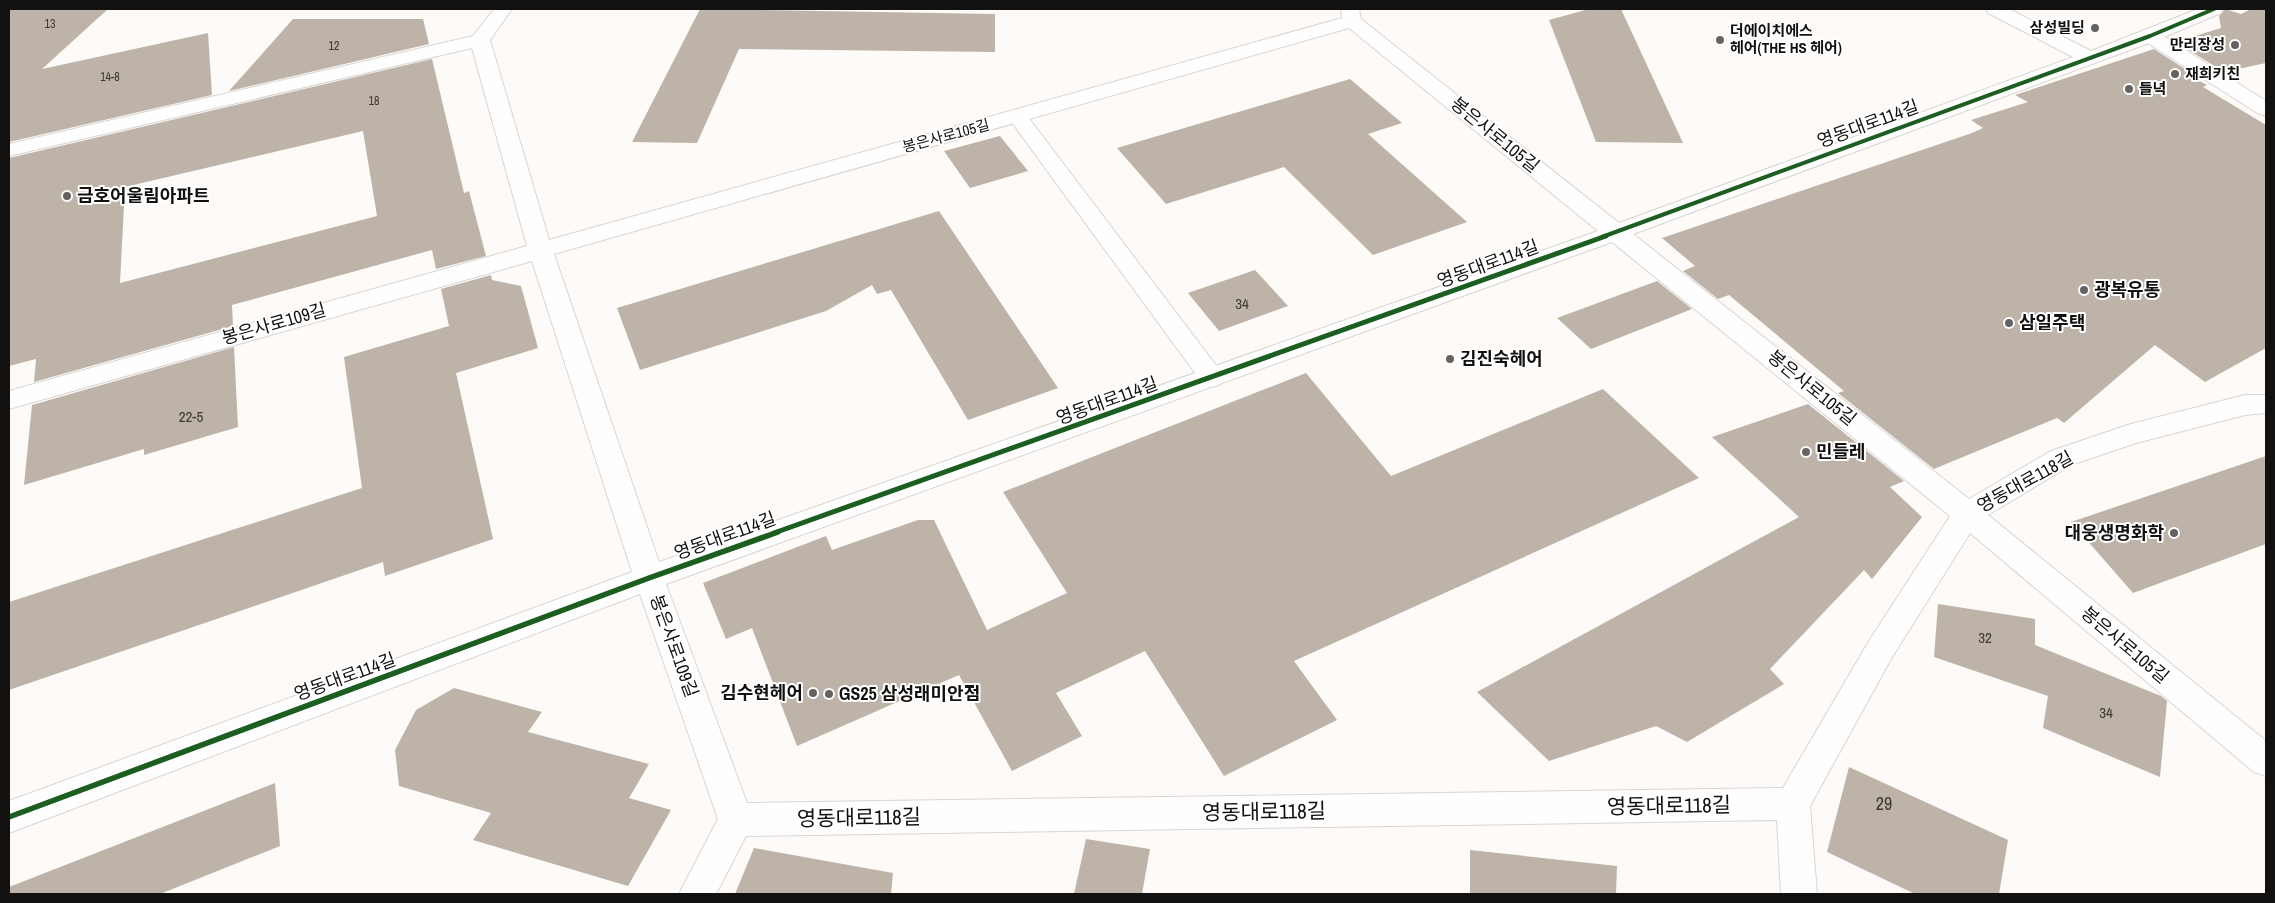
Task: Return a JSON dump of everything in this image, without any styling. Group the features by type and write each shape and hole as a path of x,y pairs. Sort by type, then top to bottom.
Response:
{"street":[{"path":"9,150 480,40 503,9"},
{"path":"1995,9 2088,58"},
{"name":"영동대로114길","path":"9,817 650,578 1617,232 2150,36 2214,9"},
{"name":"봉은사로105길","path":"540,249 1018,116 1351,15 1968,514 2266,761"},
{"path":"2150,36 2266,110"},
{"name":"봉은사로109길","path":"480,40 540,249 650,578 736,820"},
{"path":"1018,116 1212,378"},
{"name":"봉은사로109길","path":"9,400 540,249"},
{"name":"영동대로118길","path":"736,820 1793,804 1880,650 1968,514 2061,458 2131,434 2245,405 2266,404"},
{"path":"1793,804 1799,894"},
{"path":"697,894 736,820"}],"building":[{"path":"9,9 108,9 42,69 208,33 212,95 9,142"},
{"path":"700,9 995,14 995,52 739,49 697,143 632,142"},
{"path":"1589,9 1621,9 1683,143 1596,142 1549,20"},
{"path":"2225,9 2241,14 2251,9 2266,9 2266,63 2224,72 2176,42 2221,28 2219,16"},
{"path":"293,19 423,19 429,44 229,91"},
{"path":"2154,49 2199,78 2196,79 2207,85 2203,87 2266,125 2266,348 2205,382 2155,345 2064,423 2057,418 1934,469 1838,393 1844,391 1729,295 1718,299 1683,271 1695,266 1662,238 1972,133 1983,128 1971,120 2028,102 2015,95"},
{"path":"432,59 464,193 469,191 486,256 436,269 432,250 232,305 233,326 34,382 36,359 9,366 9,158","holes":["363,131 377,216 120,283 125,187"]},
{"path":"1350,79 1402,123 1368,134 1467,222 1373,255 1284,167 1166,204 1117,148"},
{"path":"1000,136 1028,171 970,188 944,151"},
{"path":"939,211 1058,388 968,420 891,290 877,294 872,285 826,311 640,370 617,308"},
{"path":"1255,270 1288,306 1219,331 1188,293"},
{"path":"491,275 492,280 521,286 538,348 456,373 493,539 385,576 383,562 9,690 9,602 362,488 344,357 449,326 441,289"},
{"path":"1657,281 1692,309 1591,349 1557,318"},
{"path":"234,347 238,427 144,455 144,449 24,485 32,405"},
{"path":"1306,373 1391,476 1603,389 1699,478 1294,661 1337,720 1224,776 1145,651 1056,693 1082,736 1012,771 959,675 797,746 752,628 726,639 703,583 826,536 832,550 918,520 934,520 987,630 1067,593 1003,492"},
{"path":"1808,404 1904,481 1890,487 1922,517 1872,579 1864,570 1770,669 1784,684 1687,742 1656,726 1549,761 1477,692 1799,517 1712,437"},
{"name":"대웅생명화학","path":"2266,456 2266,544 2133,593 2071,522"},
{"path":"1938,604 2035,619 2035,645 2161,696 2167,701 2160,777 2043,728 2048,696 1934,657"},
{"path":"454,688 542,712 528,732 649,764 629,798 671,810 628,886 473,840 491,813 399,786 395,750 416,710"},
{"path":"1849,767 2008,840 1999,894 1915,894 1827,852"},
{"path":"275,783 280,846 160,894 9,894 9,887"},
{"path":"1086,839 1150,849 1142,894 1074,894"},
{"path":"754,848 893,873 891,894 735,894"},
{"path":"1470,850 1617,866 1616,894 1470,894"}],"cycle path":[{"path":"9,817 649,578 1617,232 2150,36 2214,9"}],"place":[{"name":"삼성빌딩","path":"2095,28"},
{"name":"더에이치에스 헤어(THE HS 헤어)","path":"1720,40"},
{"name":"만리장성","path":"2235,45"},
{"name":"재희키친","path":"2175,74"},
{"name":"들녁","path":"2129,89"},
{"name":"금호어울림아파트","path":"67,196"},
{"name":"광복유통","path":"2084,290"},
{"name":"삼일주택","path":"2009,323"},
{"name":"김진숙헤어","path":"1450,359"},
{"name":"민들레","path":"1806,452"},
{"name":"대웅생명화학","path":"2174,533"},
{"name":"김수현헤어","path":"813,693"},
{"name":"GS25 삼성래미안점","path":"829,694"}]}
